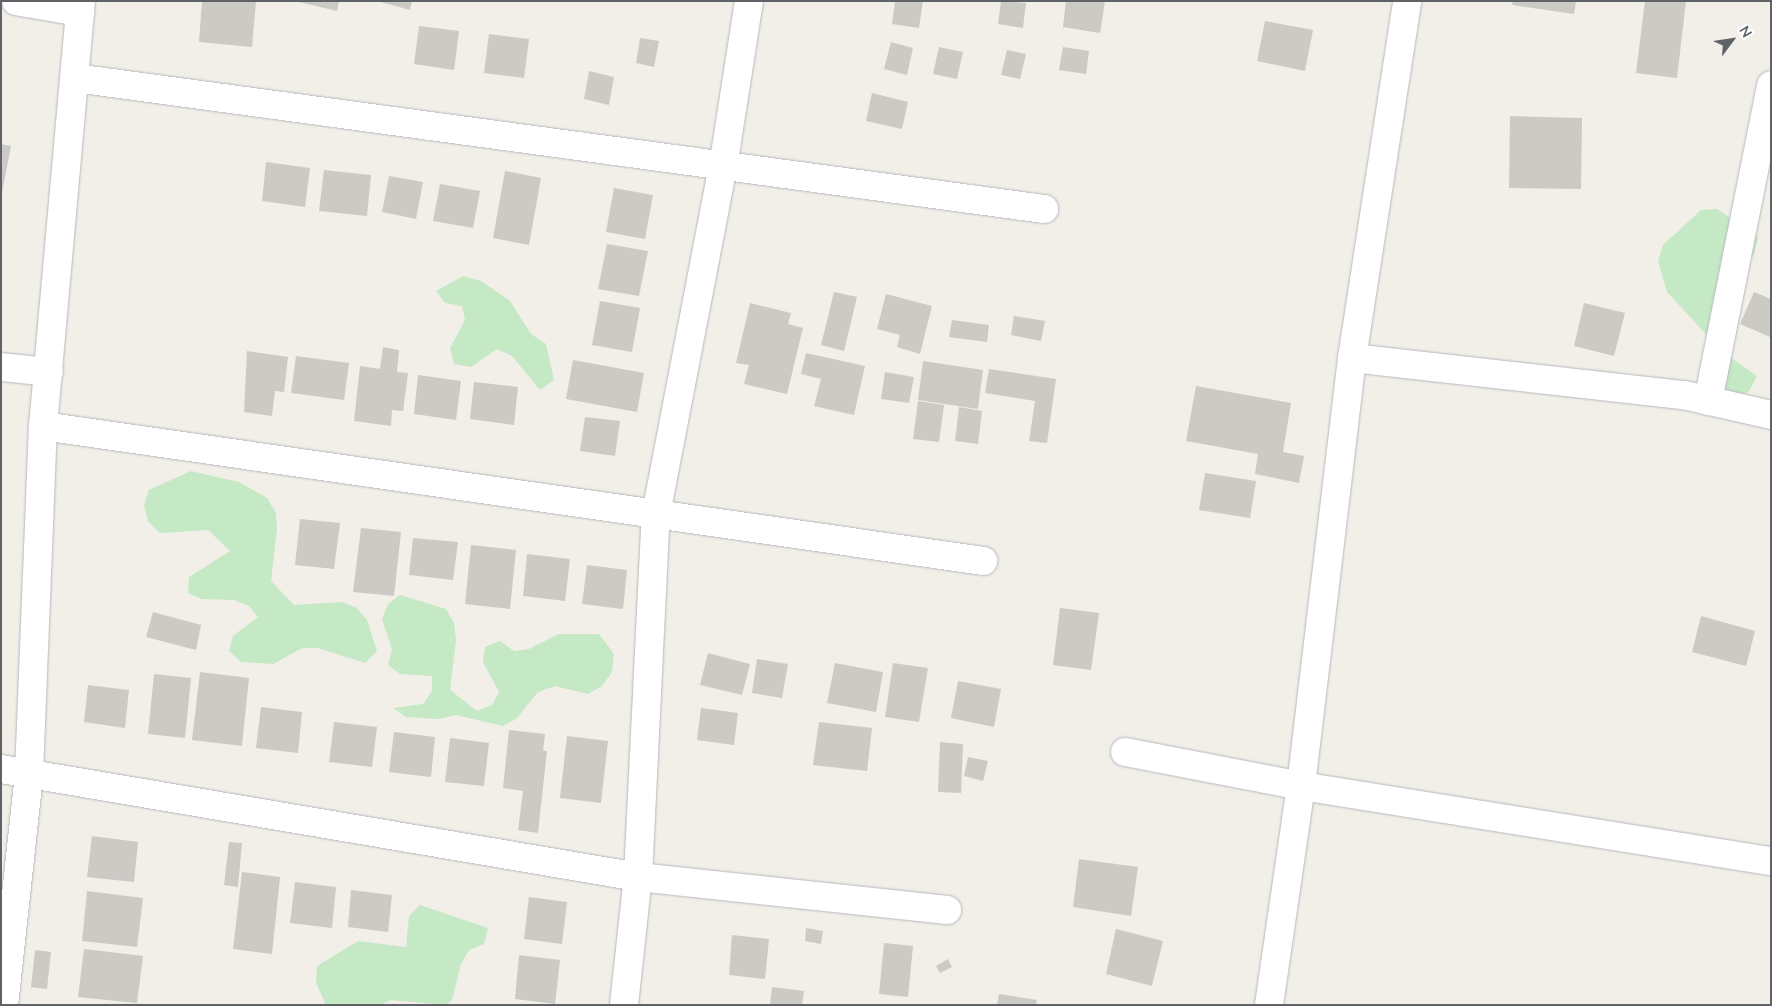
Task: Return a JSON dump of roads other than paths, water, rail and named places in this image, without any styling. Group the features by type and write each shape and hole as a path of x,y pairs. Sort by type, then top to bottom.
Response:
{"street":[{"path":"4,1005 29,773 43,426 81,6 16,1"},
{"path":"624,1005 638,877 656,514 722,167 749,1"},
{"path":"1269,1005 1301,786 1352,358 1407,1"},
{"path":"74,78 1044,209"},
{"path":"1708,401 1771,85"},
{"path":"1352,358 1708,401 1771,415"},
{"path":"1,367 49,372"},
{"path":"43,426 983,560"},
{"path":"1125,752 1301,786 1771,861"},
{"path":"1,769 638,877 947,910"}]}
